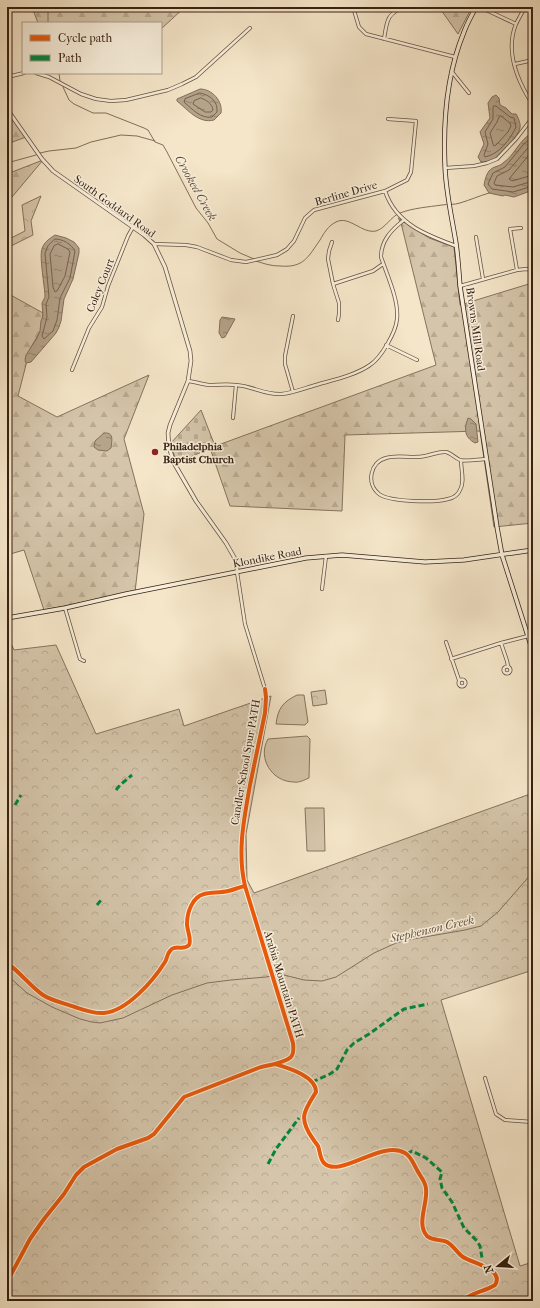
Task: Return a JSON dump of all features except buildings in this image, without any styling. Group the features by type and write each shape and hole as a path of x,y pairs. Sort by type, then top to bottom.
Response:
{"main road":[{"name":"Browns Mill Road","path":"476,7 464,31 455,57 452,72 445,133 445,168 460,286 494,512 502,555 533,652"},
{"name":"Klondike Road","path":"7,618 65,608 126,594 326,555 425,562 464,560 533,550"}],"street":[{"path":"353,7 359,27 363,32 370,36 455,57"},
{"path":"384,39 389,16 396,10 404,7"},
{"path":"480,7 516,24"},
{"path":"525,7 516,24 513,44 514,64 518,79 533,105"},
{"path":"39,74 49,77 81,94 96,99 111,101 126,100 168,90 196,77 250,28"},
{"path":"514,64 533,60"},
{"path":"452,72 469,93"},
{"path":"7,77 22,73"},
{"name":"South Goddard Road","path":"7,109 42,159 53,171 133,227 154,244 165,267 190,351 191,361 188,381 170,424 168,433 169,447 174,463 196,501 226,542 234,556 237,566 245,624 265,689"},
{"path":"445,168 474,166 488,163 497,159 516,139 533,117"},
{"name":"Berline Drive","path":"154,244 186,245 197,247 231,260 242,262 273,256 284,252 294,241 305,218 314,210 385,191 407,180 412,172 416,121 388,119"},
{"path":"385,191 392,207 404,220 417,230 456,246"},
{"path":"188,381 208,385 236,385 270,394 282,394 293,392 363,369 371,364 386,345 396,327 397,314 394,296 381,257 382,245 394,229 404,220"},
{"name":"Coley Court","path":"72,370 89,328 102,307 108,286 133,227"},
{"path":"517,270 510,229 521,228"},
{"path":"476,237 483,279"},
{"path":"332,242 328,259 333,284 339,303 338,320"},
{"path":"333,284 373,271 383,264"},
{"path":"460,286 517,270 533,270"},
{"path":"292,316 285,364 293,392"},
{"path":"386,345 417,360"},
{"path":"233,418 236,385"},
{"path":"461,460 462,483 460,492 458,496 448,499 428,502 410,501 384,496 376,490 372,483 372,473 375,464 379,460 389,457 423,457 446,452 461,460 487,458"},
{"path":"322,589 326,555"},
{"path":"65,608 80,659 84,661"},
{"path":"452,658 528,636"},
{"path":"446,642 459,680"},
{"path":"501,643 508,666"},
{"path":"485,1078 496,1114 504,1120 533,1122 533,1095"}],"green space":[{"path":"32,7 185,7 162,28 162,22 38,22"},
{"path":"439,7 472,7 458,34"},
{"path":"7,110 26,137 7,144"},
{"path":"43,160 7,203 7,174"},
{"path":"41,196 31,221 33,235 7,248 7,240 25,231 22,205"},
{"path":"398,218 429,238 454,247 460,305 532,283 533,523 494,527 480,431 345,435 342,511 230,506 210,448 436,365 401,223"},
{"path":"7,293 43,313 42,328 30,349 18,396 57,417 149,375 124,439 144,514 135,592 44,610 24,550 7,555"},
{"path":"201,410 215,446 177,463 170,444"},
{"path":"7,635 14,650 56,645 96,734 179,709 184,726 271,696 246,834 247,880 254,893 533,793 533,970 441,1000 520,1266 533,1262 533,1301 7,1301"},
{"path":"325,690 327,704 313,706 311,692"},
{"path":"297,695 304,695 308,722 305,725 276,724 278,714 282,706 288,700"},
{"path":"307,736 310,739 309,778 300,782 294,782 279,778 269,768 264,754 268,739"},
{"path":"305,808 324,808 325,851 307,851"}],"water":[{"path":"200,89 209,91 216,96 220,104 221,113 214,120 209,121 199,118 177,101 177,99"},
{"path":"496,95 499,98 500,105 512,114 516,114 520,123 520,128 513,140 499,156 487,162 481,162 478,157 484,144 480,132 490,118 488,103 492,97"},
{"path":"533,132 533,190 514,197 489,193 484,185 489,171 507,160"},
{"path":"55,235 74,242 79,248 79,253 73,279 64,299 59,327 56,333 31,362 26,363 26,355 37,338 43,316 42,303 45,297 41,253 45,243"},
{"path":"222,317 235,319 225,337 222,338 219,333 220,320"},
{"path":"468,418 476,424 478,442 475,443 471,441 467,435 466,426"},
{"path":"104,433 111,435 112,437 111,448 107,451 98,450 94,447 95,441"}],"waterway":[{"name":"Crooked Creek","path":"48,7 48,22"},
{"name":"Crooked Creek","path":"59,74 60,81"},
{"name":"Crooked Creek","path":"63,87 69,100 74,104 93,113 106,113 148,130 155,142 163,145 196,208 208,223 217,239 240,253 254,259"},
{"path":"40,153 76,148 91,142 121,135 137,136 155,141"},
{"path":"7,163 36,155"},
{"name":"Crooked Creek","path":"256,261 277,266 288,266 300,263 308,256 328,228 341,220 366,230 376,231 383,227 393,217 405,211 426,207 458,204 489,193"},
{"name":"Stephenson Creek","path":"7,975 27,993 52,1007 80,1019 100,1023 123,1018 172,995 207,983 266,977 280,974 304,980 322,981 336,977 374,953 396,943 481,926 498,912 533,872"}],"marked path":[{"path":"116,790 132,775"},
{"path":"15,805 21,795"},
{"path":"97,905 102,899"},
{"path":"312,1082 330,1074 337,1069 347,1050 354,1043 404,1009 428,1004"},
{"path":"268,1164 276,1149 299,1118"},
{"path":"407,1154 412,1151 426,1158 442,1172 440,1179 442,1188 452,1202 464,1228 480,1246 482,1258"}],"cycle path":[{"name":"Candler School Spur PATH","path":"245,886 241,848 242,836 250,785 265,713 265,689"},
{"name":"Arabia Mountain PATH","path":"7,963 38,991 50,999 93,1012 104,1013 113,1011 122,1007 139,994 160,970 172,949 187,947 189,945 190,940 187,920 189,910 196,898 204,894 225,892 245,886 293,1043 292,1056 275,1064 306,1077 315,1086 316,1092 308,1104 304,1115 304,1120 308,1132 318,1146 324,1163 331,1167 340,1166 373,1154 396,1150 409,1156 426,1186 422,1226 427,1236 431,1239 442,1240 452,1245 463,1257 492,1271 497,1279 495,1285 462,1301"},
{"path":"7,1282 30,1239 64,1194 76,1175 84,1167 117,1149 148,1138 154,1134 184,1097 261,1067 275,1064"}],"place":[{"name":"Philadelphia Baptist Church","path":"155,452"}]}
